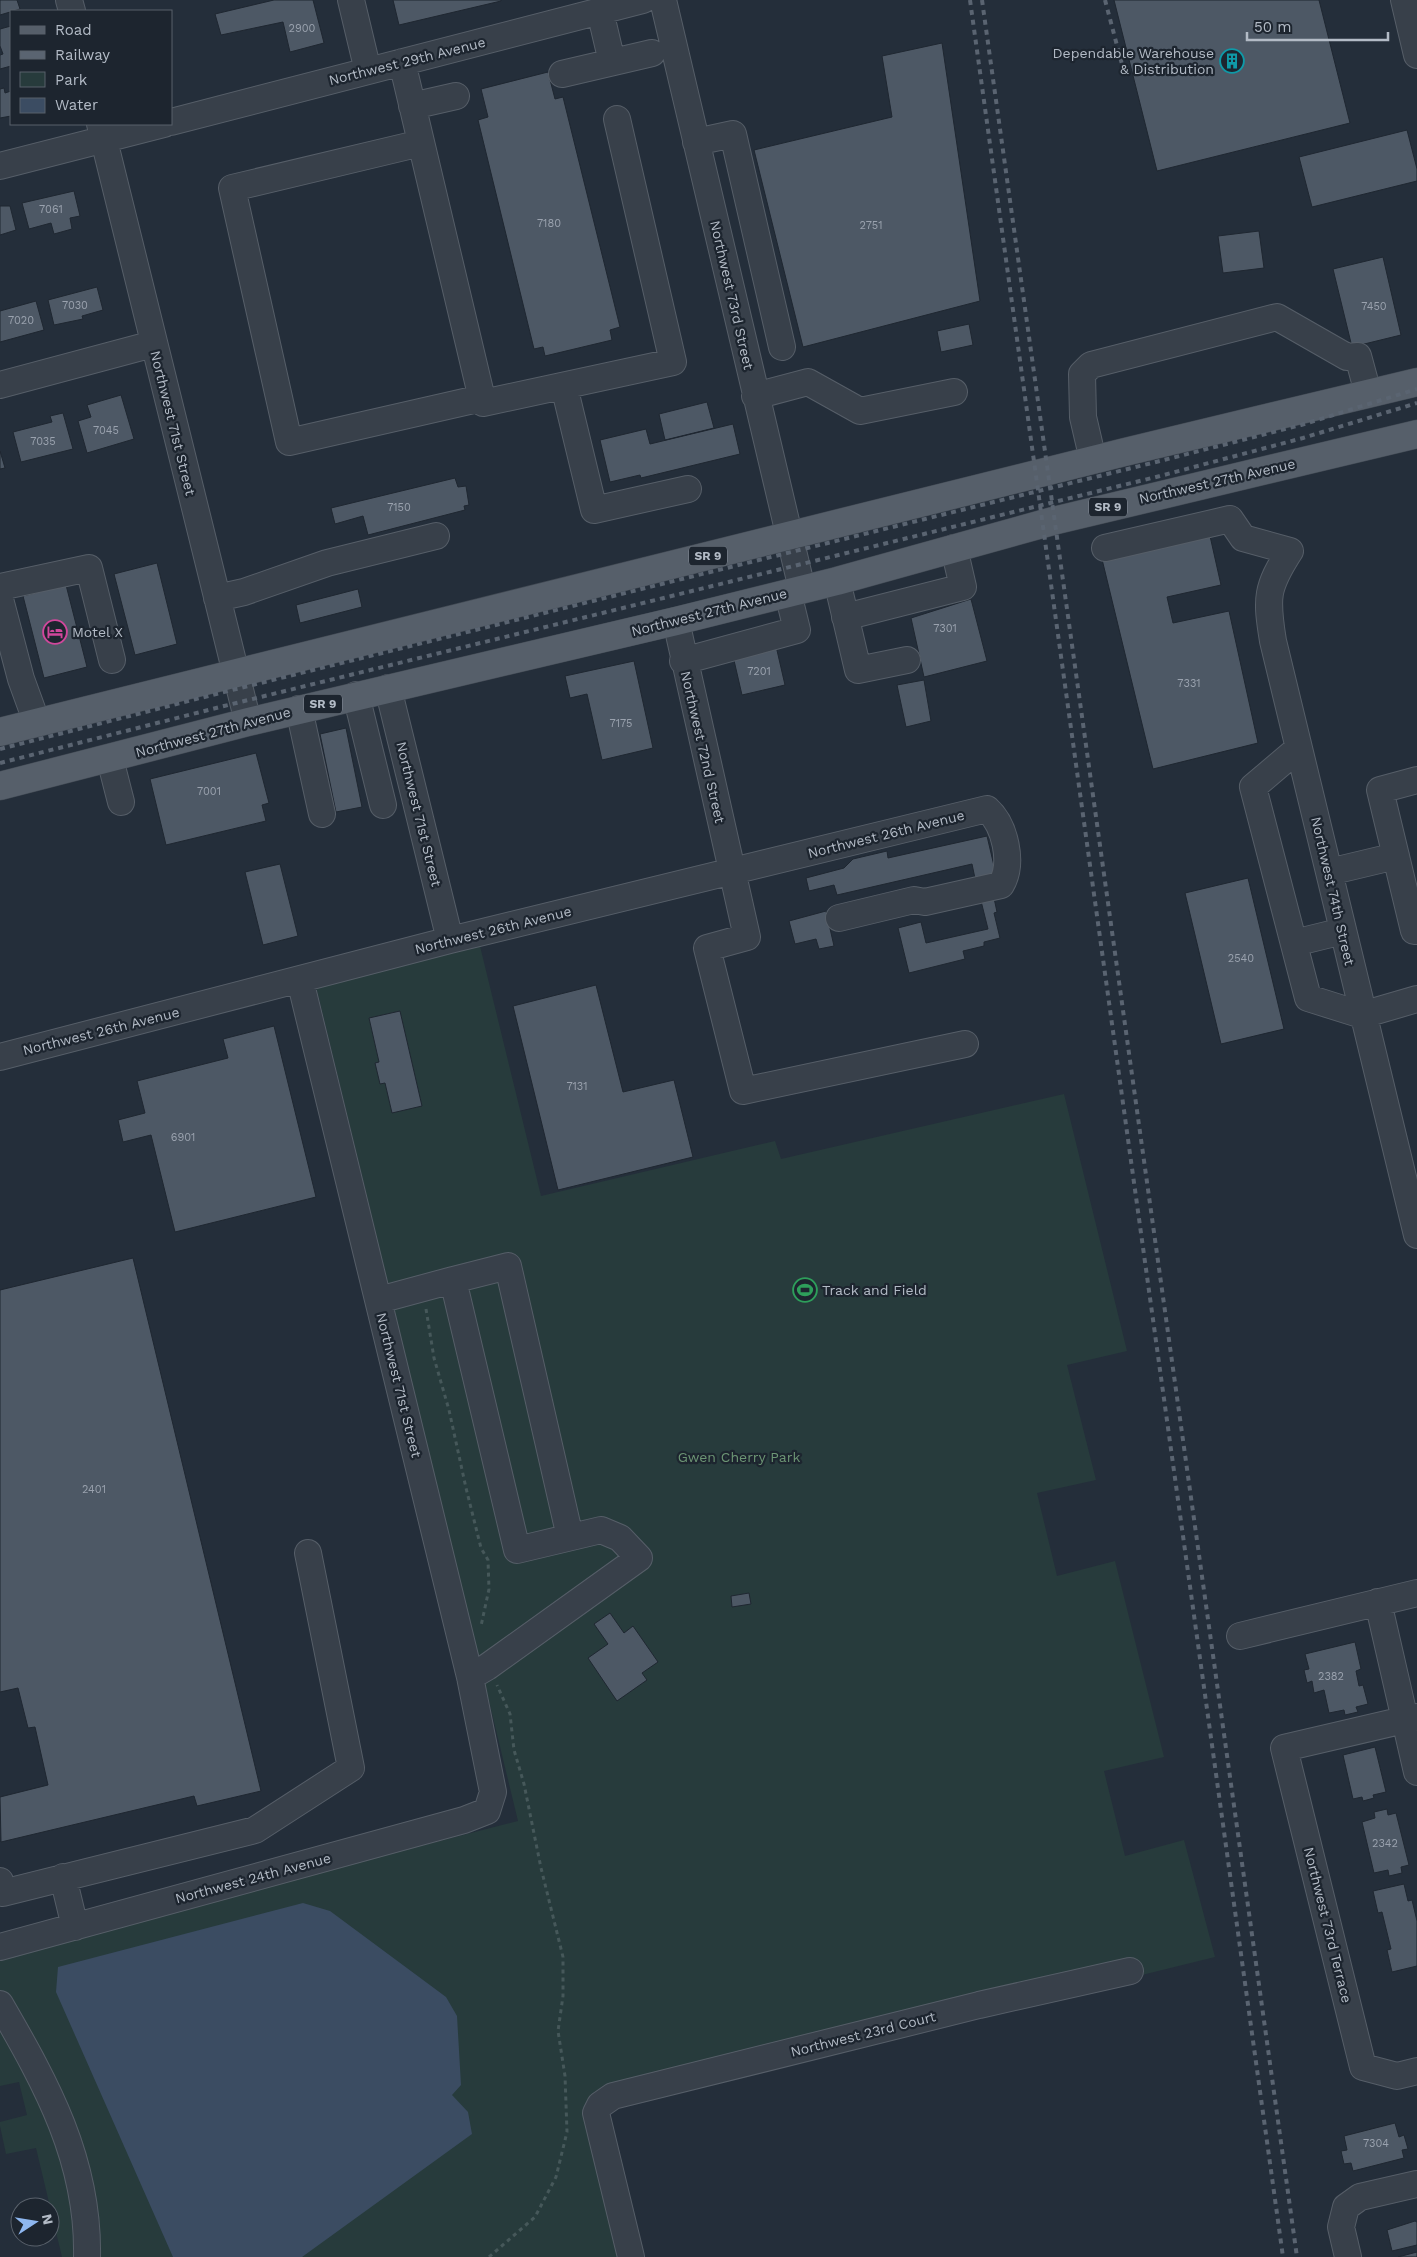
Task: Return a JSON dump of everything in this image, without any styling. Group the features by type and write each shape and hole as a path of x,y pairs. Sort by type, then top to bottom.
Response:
{"main road":[{"name":"SR 9","path":"0,732 1093,460 1417,382"},
{"name":"Northwest 27th Avenue","path":"0,786 356,695 676,622 1162,494 1417,434"}],"street":[{"path":"351,0 368,71"},
{"name":"Northwest 29th Avenue","path":"172,122 643,0"},
{"name":"Northwest 73rd Street","path":"663,0 788,536 795,591 797,630 683,661"},
{"path":"1404,0 1417,55"},
{"path":"600,11 612,62"},
{"path":"562,74 652,53"},
{"path":"402,62 483,403 673,362 617,119"},
{"path":"412,106 456,96"},
{"path":"0,166 102,132 156,125"},
{"name":"Northwest 71st Street","path":"102,132 248,722"},
{"path":"696,142 733,134 782,347"},
{"path":"421,143 232,188 289,442 482,398"},
{"path":"1093,460 1083,417 1082,374 1091,365 1277,317 1347,357 1358,356 1368,393"},
{"path":"0,384 153,344"},
{"path":"755,396 808,382 860,411 954,392"},
{"path":"564,386 594,510 688,489"},
{"name":"Northwest 74th Street","path":"1105,548 1230,519 1243,538 1290,551 1273,577 1268,603 1273,641 1362,1015 1417,1235"},
{"path":"216,598 244,592 327,563 436,536"},
{"path":"845,617 963,587 954,548"},
{"path":"0,587 89,568 112,660"},
{"path":"837,581 858,670 907,660"},
{"path":"0,599 21,679 37,723"},
{"name":"Northwest 72nd Street","path":"676,622 683,661 747,937 707,948 742,1091 965,1044"},
{"name":"Northwest 71st Street","path":"388,688 450,940"},
{"path":"356,695 383,805"},
{"path":"299,709 322,814"},
{"path":"1299,748 1253,787 1308,998 1362,1015 1417,999"},
{"path":"110,759 120,802"},
{"path":"1417,780 1380,790 1414,931 1417,931"},
{"name":"Northwest 26th Avenue","path":"0,1056 450,940 987,809 996,817 1003,834 1006,876 1001,885 925,902 914,900 839,918"},
{"path":"1329,872 1396,856"},
{"path":"1294,943 1343,931"},
{"name":"Northwest 71st Street","path":"300,980 379,1300 478,1672 493,1792"},
{"path":"379,1300 508,1266 570,1537"},
{"path":"453,1280 517,1550 601,1530 620,1538 639,1558 478,1672"},
{"path":"0,1880 3,1892 255,1830 350,1768 308,1553"},
{"path":"1240,1636 1417,1593"},
{"path":"1378,1602 1411,1718 1417,1772"},
{"name":"Northwest 73rd Terrace","path":"1407,2074 1363,2067 1284,1748 1411,1718"},
{"name":"Northwest 24th Avenue","path":"0,1947 464,1820 487,1811 493,1792"},
{"path":"63,1877 75,1926"},
{"name":"Northwest 23rd Court","path":"631,2257 596,2113 600,2105 613,2096 997,2000 1130,1971"},
{"path":"0,2004 40,2074 59,2118 79,2173 88,2238 87,2257"},
{"path":"1348,2257 1341,2227 1346,2207 1360,2197 1417,2184"}],"path":[{"path":"419,1289 427,1312 434,1358 449,1410 481,1548 488,1560 489,1589 479,1630"},
{"path":"478,1672 510,1714 514,1750 524,1784 541,1868 563,1956 563,1996 558,2031 564,2076 567,2132 556,2177 535,2217 489,2257"}],"green space":[{"name":"Gwen Cherry Park","path":"479,942 541,1196 775,1141 781,1159 1064,1094 1127,1351 1067,1365 1096,1480 1037,1493 1057,1576 1115,1561 1164,1757 1104,1771 1125,1856 1184,1840 1215,1957 591,2111 627,2257 62,2257 60,2247 60,2197 48,2197 36,2148 6,2154 0,2126 0,2122 27,2115 19,2082 0,2086 0,1953 518,1821 315,982"}],"water":[{"path":"303,1903 330,1911 446,1997 457,2016 461,2085 452,2095 468,2112 472,2134 302,2257 173,2257 56,1992 58,1967"}],"building":[{"path":"0,0 17,0 20,9 10,10 10,12 0,15"},
{"path":"274,0 313,0 324,43 290,52 283,22 221,35 215,14"},
{"path":"393,0 501,0 501,1 399,25"},
{"name":"Dependable Warehouse & Distribution","path":"1114,0 1319,0 1350,123 1157,171"},
{"path":"10,26 10,66 0,69 0,55 3,54 0,46 0,29"},
{"path":"942,43 980,301 803,347 754,150 892,117 882,56"},
{"path":"548,72 555,99 563,97 620,327 610,330 612,340 545,356 543,347 534,349 478,120 488,117 481,89"},
{"path":"4,88 5,93 10,91 10,116 0,118 0,89"},
{"path":"1407,130 1417,169 1417,181 1312,207 1299,157"},
{"path":"74,191 80,216 70,218 72,229 54,234 51,223 29,229 22,203"},
{"path":"0,206 10,206 16,230 0,235"},
{"path":"1259,231 1264,268 1223,273 1218,236"},
{"path":"1383,257 1401,335 1352,347 1333,269"},
{"path":"97,287 103,310 82,316 83,319 54,325 48,300"},
{"path":"36,301 44,330 0,342 0,311"},
{"path":"969,324 973,345 941,352 937,331"},
{"path":"121,395 134,439 87,453 78,421 91,417 87,405"},
{"path":"707,402 714,428 665,440 659,414"},
{"path":"63,413 73,449 21,462 13,432 52,422 50,416"},
{"path":"733,424 740,454 641,478 640,475 610,482 600,440 646,429 650,444"},
{"path":"0,451 5,468 0,469"},
{"path":"455,478 458,487 466,486 469,505 464,506 465,510 368,535 363,516 335,524 331,508"},
{"path":"1208,527 1221,585 1167,597 1173,623 1229,611 1258,743 1153,769 1100,551"},
{"path":"157,563 177,644 135,655 114,574"},
{"name":"Motel X","path":"66,585 87,667 44,678 23,596"},
{"path":"358,589 362,607 300,623 296,605"},
{"path":"971,599 987,661 924,677 911,618"},
{"path":"776,646 785,685 742,695 733,656"},
{"path":"634,661 653,748 602,760 587,694 570,698 565,676"},
{"path":"924,680 931,721 906,727 897,685"},
{"path":"346,728 362,807 336,812 320,734"},
{"path":"256,753 269,803 262,805 266,821 166,845 150,779"},
{"path":"987,836 998,883 977,888 972,864 837,895 834,885 809,891 806,878 844,868 853,859 887,851 888,858"},
{"path":"280,864 298,936 263,945 245,872"},
{"path":"1248,878 1284,1029 1221,1044 1185,893"},
{"path":"994,898 997,912 994,913 1000,938 984,942 984,946 963,951 965,959 909,973 898,928 921,922 926,943 988,929 981,901"},
{"path":"826,911 834,946 819,949 816,939 795,944 789,921"},
{"path":"596,985 623,1092 674,1080 693,1157 558,1190 513,1006"},
{"path":"400,1011 422,1106 392,1113 385,1083 380,1084 375,1063 379,1062 369,1018"},
{"path":"274,1026 316,1197 175,1232 151,1135 123,1142 118,1120 145,1113 137,1081 228,1058 223,1039"},
{"path":"133,1258 261,1791 197,1806 194,1796 1,1842 0,1797 48,1785 35,1727 28,1728 18,1688 0,1692 0,1290"},
{"path":"749,1593 751,1604 732,1607 731,1596"},
{"path":"610,1613 624,1633 633,1626 658,1662 642,1673 647,1680 617,1701 588,1658 608,1644 594,1624"},
{"path":"1355,1642 1361,1669 1356,1671 1359,1686 1363,1685 1368,1704 1356,1707 1358,1712 1345,1715 1344,1710 1329,1713 1324,1690 1314,1693 1312,1681 1307,1683 1304,1670 1309,1669 1305,1654"},
{"path":"1375,1747 1386,1792 1373,1795 1374,1798 1363,1801 1362,1797 1353,1799 1343,1755"},
{"path":"1387,1809 1388,1815 1396,1813 1409,1865 1401,1867 1402,1873 1389,1876 1388,1870 1374,1873 1362,1822 1375,1818 1374,1812"},
{"path":"1404,1884 1408,1901 1412,1900 1417,1921 1417,1966 1392,1972 1387,1950 1391,1949 1382,1912 1378,1913 1373,1891"},
{"path":"1395,2123 1399,2137 1404,2135 1408,2149 1402,2150 1404,2158 1353,2171 1351,2163 1344,2164 1341,2151 1347,2150 1344,2136"},
{"path":"1417,2222 1417,2245 1392,2251 1387,2230"},
{"path":"1417,2252 1417,2257 1398,2257"}],"railway":[{"path":"970,0 1283,2257"},
{"path":"982,0 1297,2257"},
{"path":"1105,0 1124,72"},
{"path":"0,749 1156,462 1301,425 1417,389"},
{"path":"0,763 224,706 1160,476 1303,438 1417,403"}],"place":[{"name":"Dependable Warehouse & Distribution","path":"1232,61"},
{"name":"Motel X","path":"55,632"},
{"name":"Track and Field","path":"805,1290"}]}
